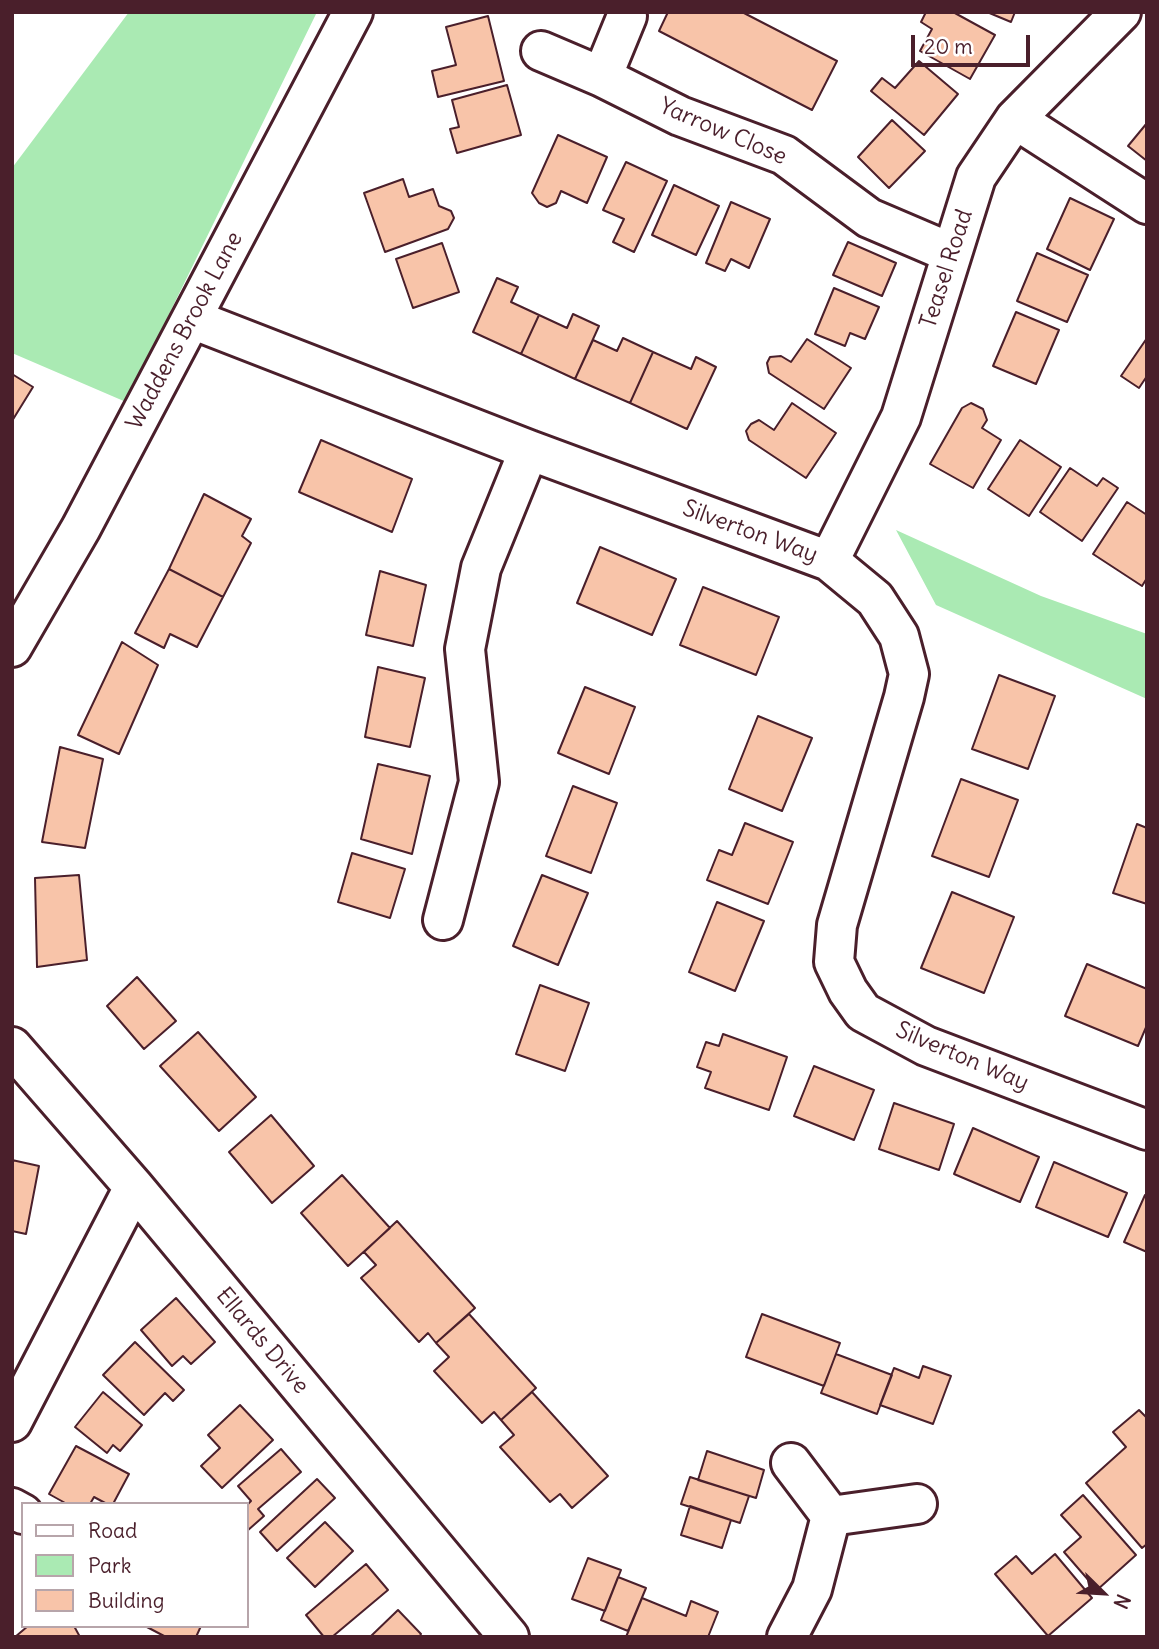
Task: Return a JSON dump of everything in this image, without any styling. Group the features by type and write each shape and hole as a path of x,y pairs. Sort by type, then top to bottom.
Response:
{"street":[{"name":"Waddens Brook Lane","path":"12,647 81,528 353,12"},
{"name":"Teasel Road","path":"829,561 901,417 976,177 1015,119 1120,12"},
{"path":"602,77 627,16"},
{"name":"Yarrow Close","path":"541,51 602,77 680,116 783,155 869,218 951,253"},
{"path":"1015,119 1147,204"},
{"name":"Silverton Way","path":"192,319 529,450 829,561 875,599 899,636 909,674 837,925 834,962 848,991 863,1012 926,1046 1147,1130"},
{"path":"443,920 479,782 465,649 481,568 529,450"},
{"name":"Ellards Drive","path":"12,1047 134,1187 509,1637"},
{"path":"12,1422 134,1187"},
{"path":"791,1463 831,1516"},
{"path":"831,1516 917,1504"},
{"path":"787,1637 812,1589 831,1516"}],"green space":[{"path":"129,12 317,12 126,402 12,353 12,168"},
{"path":"896,530 1041,596 1147,634 1147,699 936,605"}],"building":[{"path":"668,12 742,12 837,61 812,110 659,31"},
{"path":"926,12 953,12 995,35 970,79 920,51 932,29 921,22"},
{"path":"987,12 1015,12 1011,22"},
{"path":"488,16 504,81 438,97 432,71 456,65 446,27"},
{"path":"919,61 958,94 924,135 871,91 882,78 895,88"},
{"path":"507,85 521,135 457,153 450,129 459,127 452,100"},
{"path":"892,120 925,151 889,188 858,157"},
{"path":"1147,123 1147,161 1128,146"},
{"path":"558,135 607,157 587,203 561,191 556,203 547,207 539,203 532,193"},
{"path":"626,162 667,181 634,252 613,242 624,219 603,210"},
{"path":"403,179 409,197 433,189 439,206 451,211 454,218 448,229 385,252 364,193"},
{"path":"674,185 719,206 696,255 652,235"},
{"path":"1070,198 1114,219 1090,270 1047,249"},
{"path":"731,202 770,219 749,268 731,259 725,271 706,263"},
{"path":"848,242 896,263 882,296 833,275"},
{"path":"442,243 459,292 413,308 396,259"},
{"path":"1037,253 1088,275 1067,322 1017,301"},
{"path":"497,278 518,287 511,302 539,315 521,354 473,332"},
{"path":"834,288 879,307 865,339 850,333 845,346 815,334"},
{"path":"1016,312 1059,330 1036,384 993,366"},
{"path":"573,314 599,326 575,379 521,354 539,315 567,328"},
{"path":"623,338 653,352 630,403 575,379 593,340 617,351"},
{"path":"1147,338 1147,376 1139,388 1121,376"},
{"path":"807,339 851,368 824,409 769,373 767,363 770,357 781,356 791,362"},
{"path":"653,352 691,369 696,357 716,367 687,429 630,403"},
{"path":"12,374 33,387 12,421"},
{"path":"792,403 836,433 806,478 749,440 746,431 751,424 759,420 774,430"},
{"path":"971,403 983,409 987,420 982,428 1001,440 973,488 930,464 962,408"},
{"path":"321,440 412,479 392,532 299,492"},
{"path":"1020,440 1061,467 1029,516 988,489"},
{"path":"1070,468 1097,486 1103,478 1118,488 1082,541 1040,512"},
{"path":"204,494 251,519 242,536 251,543 223,597 169,569"},
{"path":"1127,502 1147,515 1147,578 1142,586 1093,554"},
{"path":"600,547 676,579 652,635 577,603"},
{"path":"169,569 223,597 197,647 170,634 164,648 135,633"},
{"path":"380,571 426,585 413,646 366,635"},
{"path":"703,587 779,617 756,675 680,645"},
{"path":"122,642 158,665 119,754 78,735"},
{"path":"378,667 425,678 410,747 365,737"},
{"path":"999,675 1055,696 1028,769 972,749"},
{"path":"585,687 635,707 609,774 558,753"},
{"path":"758,716 812,738 782,811 729,789"},
{"path":"60,747 103,759 85,848 42,842"},
{"path":"378,764 430,776 412,854 361,839"},
{"path":"961,779 1018,800 989,877 932,856"},
{"path":"573,786 617,803 591,873 546,856"},
{"path":"745,823 793,842 768,904 707,880 719,850 732,855"},
{"path":"1137,824 1147,828 1147,904 1113,893"},
{"path":"352,853 405,869 390,918 338,902"},
{"path":"79,875 87,960 37,967 35,878"},
{"path":"542,875 588,893 558,965 513,946"},
{"path":"952,892 1014,917 984,993 921,968"},
{"path":"717,902 764,921 735,991 689,972"},
{"path":"1087,964 1147,989 1147,1025 1138,1046 1065,1016"},
{"path":"137,977 176,1021 144,1049 107,1006"},
{"path":"540,985 589,1003 565,1071 516,1054"},
{"path":"198,1032 256,1097 219,1131 160,1066"},
{"path":"723,1034 787,1057 769,1110 705,1088 711,1072 697,1067 706,1042 719,1046"},
{"path":"814,1066 874,1090 854,1140 794,1116"},
{"path":"894,1103 954,1124 939,1170 879,1149"},
{"path":"271,1115 314,1166 272,1203 229,1152"},
{"path":"973,1128 1039,1157 1020,1202 954,1174"},
{"path":"12,1160 39,1166 26,1234 12,1231"},
{"path":"1054,1162 1127,1193 1108,1237 1036,1207"},
{"path":"342,1175 390,1228 348,1266 301,1213"},
{"path":"1145,1195 1147,1196 1147,1252 1124,1242"},
{"path":"397,1221 475,1308 436,1343 428,1333 419,1342 361,1278 376,1265 364,1252"},
{"path":"176,1298 215,1342 191,1364 183,1356 172,1366 141,1330"},
{"path":"469,1314 536,1388 501,1420 494,1412 482,1423 434,1371 449,1357 436,1343"},
{"path":"762,1314 840,1343 824,1386 746,1357"},
{"path":"135,1342 184,1390 173,1401 165,1393 144,1415 103,1375"},
{"path":"836,1354 892,1375 877,1414 821,1393"},
{"path":"923,1366 951,1376 933,1424 880,1405 894,1368 919,1378"},
{"path":"103,1392 142,1425 120,1451 113,1445 107,1453 75,1427"},
{"path":"532,1392 608,1476 572,1508 560,1494 550,1502 500,1447 514,1435 501,1420"},
{"path":"240,1405 273,1440 222,1488 201,1466 220,1448 208,1435"},
{"path":"1139,1410 1147,1418 1147,1544 1142,1548 1086,1483 1126,1447 1113,1432"},
{"path":"76,1446 129,1474 114,1502 103,1502 94,1497 91,1502 63,1502 49,1494"},
{"path":"281,1449 301,1472 258,1509 264,1516 248,1530 248,1504 251,1501 238,1486"},
{"path":"707,1451 764,1470 756,1498 698,1480"},
{"path":"690,1477 749,1496 740,1523 681,1504"},
{"path":"317,1479 335,1498 277,1551 260,1532"},
{"path":"1083,1495 1136,1555 1097,1590 1064,1552 1081,1537 1061,1515"},
{"path":"690,1506 731,1520 722,1548 681,1535"},
{"path":"325,1522 353,1551 315,1587 287,1558"},
{"path":"1055,1554 1092,1598 1048,1636 995,1574 1016,1556 1032,1574"},
{"path":"588,1558 621,1570 605,1611 572,1599"},
{"path":"366,1564 388,1590 332,1637 324,1637 306,1615"},
{"path":"618,1577 646,1588 628,1631 601,1620"},
{"path":"642,1598 686,1616 691,1601 718,1612 708,1637 626,1637"},
{"path":"398,1610 421,1634 419,1637 370,1637"},
{"path":"26,1628 75,1628 80,1637 15,1637"},
{"path":"149,1628 200,1628 196,1637 166,1637"}]}
